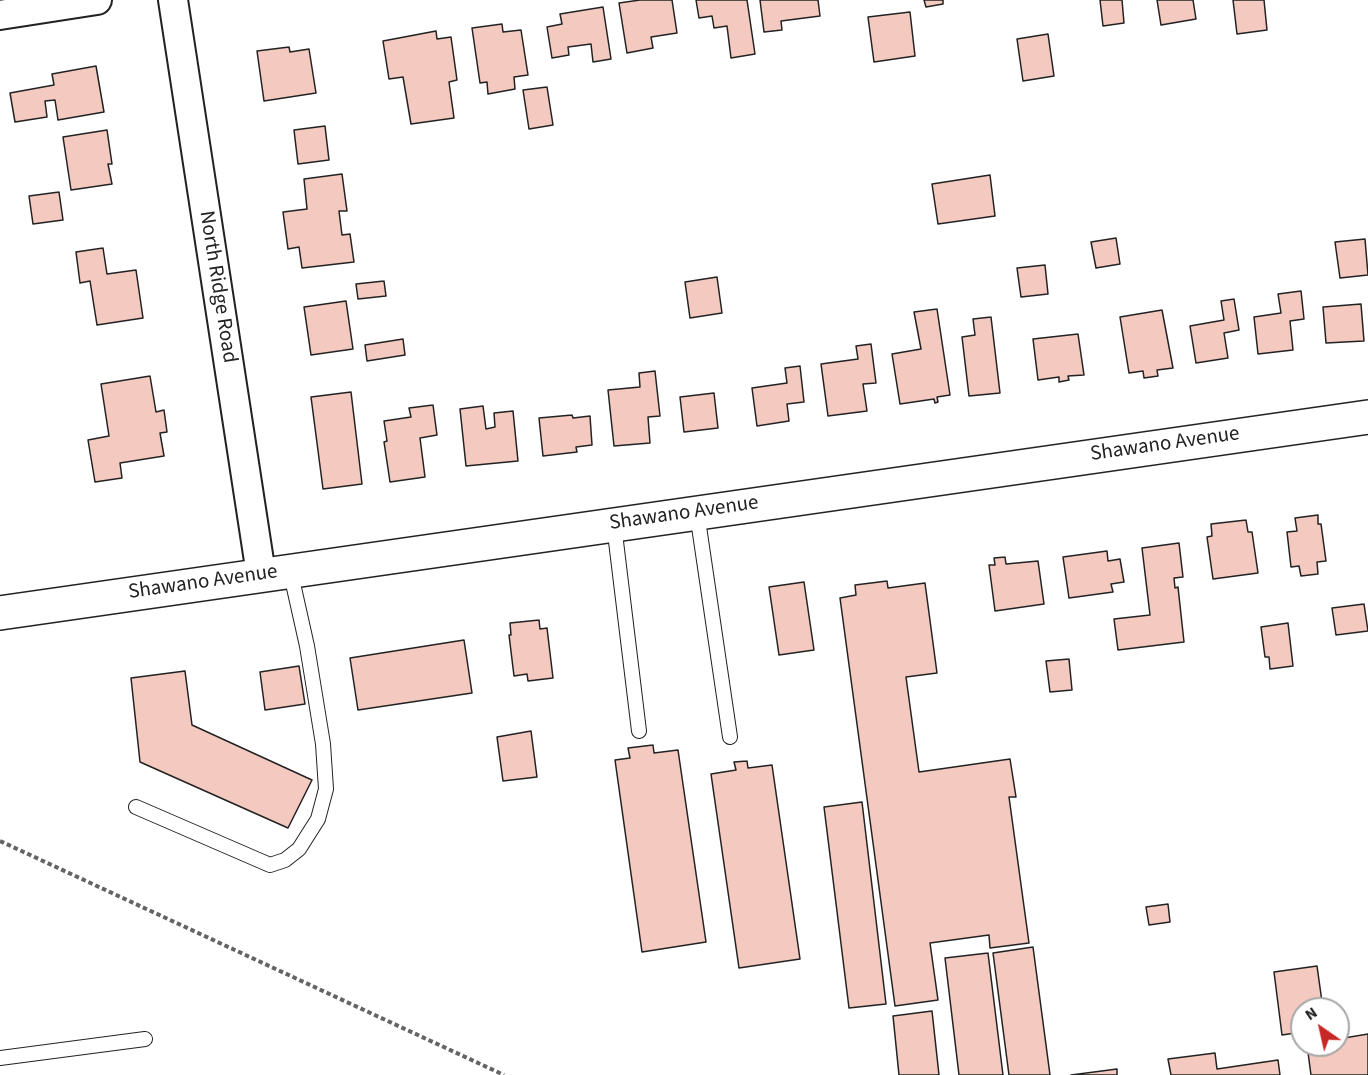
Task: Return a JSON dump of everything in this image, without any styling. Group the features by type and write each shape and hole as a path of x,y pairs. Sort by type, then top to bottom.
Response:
{"main road":[{"name":"Shawano Avenue","path":"0,613 1368,417"}],"street":[{"path":"0,15 97,0"},
{"name":"North Ridge Road","path":"173,0 276,572"}],"lane":[{"path":"697,512 730,737"},
{"path":"614,524 639,731"},
{"path":"136,807 270,865 285,860 299,849 318,819 326,789 323,744 310,668 276,572"},
{"path":"0,1058 145,1039"}],"path":[{"path":"0,841 504,1075"}],"building":[{"path":"640,0 672,0 677,33 651,37 653,48 627,53 619,3"},
{"path":"696,0 747,0 755,54 731,58 727,26 714,28 712,16 699,18"},
{"path":"760,0 818,0 820,16 781,21 782,30 764,32"},
{"path":"924,0 943,0 943,4 926,7"},
{"path":"1100,0 1122,0 1124,23 1103,26"},
{"path":"1157,0 1193,0 1196,19 1161,25"},
{"path":"1233,0 1264,0 1267,30 1237,34"},
{"path":"603,7 611,59 593,62 591,44 568,47 569,55 552,58 547,27 562,24 560,14"},
{"path":"910,12 915,56 874,62 868,17"},
{"path":"502,24 503,32 521,30 528,75 514,77 515,89 488,94 487,82 480,83 472,28"},
{"path":"436,31 437,39 451,37 457,80 449,82 454,118 411,124 403,77 389,79 383,41"},
{"path":"1048,34 1054,76 1023,81 1017,39"},
{"path":"289,47 290,52 309,49 316,93 264,101 257,51"},
{"path":"96,66 104,112 58,120 55,100 45,101 47,117 15,122 10,93 54,85 52,74"},
{"path":"547,87 553,125 529,129 523,90"},
{"path":"325,126 329,160 298,164 294,130"},
{"path":"107,130 112,164 108,164 112,184 71,190 63,137"},
{"path":"342,174 347,211 339,211 342,235 350,234 354,262 302,268 299,247 288,249 283,212 307,209 304,179"},
{"path":"990,175 995,216 938,224 932,184"},
{"path":"59,192 63,220 33,224 29,196"},
{"path":"1116,238 1120,264 1096,268 1091,242"},
{"path":"1365,239 1368,275 1340,278 1335,242"},
{"path":"103,248 107,274 136,270 143,318 97,325 90,281 80,283 76,252"},
{"path":"1045,265 1048,294 1021,297 1017,268"},
{"path":"717,277 722,313 690,318 685,282"},
{"path":"384,281 386,296 358,299 356,284"},
{"path":"1301,291 1304,319 1290,321 1293,350 1258,354 1254,317 1281,313 1278,294"},
{"path":"1234,299 1239,330 1224,333 1228,358 1196,363 1190,326 1224,320 1221,301"},
{"path":"346,301 353,349 311,355 304,307"},
{"path":"1361,304 1364,341 1326,343 1323,307"},
{"path":"937,309 950,395 937,397 938,402 935,403 934,399 900,404 892,354 921,349 914,312"},
{"path":"1162,310 1173,368 1157,370 1158,376 1144,378 1143,371 1129,373 1120,317"},
{"path":"991,317 1000,393 969,396 962,337 975,335 973,319"},
{"path":"1078,334 1084,375 1068,376 1069,380 1059,382 1059,377 1038,380 1033,339"},
{"path":"403,339 405,355 367,361 365,345"},
{"path":"871,344 876,383 863,384 867,411 828,416 821,364 858,359 856,346"},
{"path":"800,366 804,402 787,404 789,421 757,426 752,388 787,383 785,368"},
{"path":"655,371 660,416 648,417 650,443 614,446 608,390 640,387 639,373"},
{"path":"150,376 156,412 164,410 167,432 160,433 164,456 120,463 122,478 95,482 88,440 109,436 101,384"},
{"path":"351,392 362,484 323,489 311,397"},
{"path":"714,393 718,428 684,432 680,397"},
{"path":"433,405 437,435 420,438 425,477 390,482 384,442 387,441 384,421 411,417 409,408"},
{"path":"483,406 486,429 495,427 494,413 513,411 518,461 466,466 460,409"},
{"path":"572,415 573,418 590,416 592,445 576,447 577,452 543,456 539,418"},
{"path":"1318,515 1326,561 1317,562 1318,574 1301,576 1299,566 1291,567 1287,532 1297,531 1295,518"},
{"path":"1246,520 1248,532 1252,532 1258,573 1213,579 1207,537 1212,536 1211,524"},
{"path":"1179,543 1183,577 1174,578 1175,588 1178,587 1184,642 1118,650 1114,619 1150,615 1142,548"},
{"path":"1107,551 1108,561 1120,559 1124,582 1111,584 1113,592 1069,598 1063,557"},
{"path":"1005,557 1006,564 1038,561 1044,604 995,611 989,565 995,565 994,558"},
{"path":"887,581 888,588 925,583 937,673 906,677 919,772 1010,759 1016,797 1009,797 1029,943 990,948 989,935 930,943 938,1000 895,1006 840,598 856,595 855,585"},
{"path":"804,582 814,650 779,655 769,587"},
{"path":"1364,604 1368,631 1336,635 1332,608"},
{"path":"539,620 540,629 547,628 553,678 528,681 527,674 514,676 509,635 511,635 510,623"},
{"path":"1288,623 1293,666 1270,669 1269,657 1265,657 1261,627"},
{"path":"464,640 472,693 358,710 350,658"},
{"path":"1069,659 1072,690 1050,692 1046,661"},
{"path":"299,666 305,704 265,710 260,672"},
{"path":"185,671 192,725 312,780 288,828 140,762 131,678"},
{"path":"531,731 537,777 503,781 497,737"},
{"path":"653,745 654,753 678,750 706,942 642,952 615,760 630,758 628,748"},
{"path":"747,761 748,768 772,765 800,959 739,968 711,774 736,770 734,762"},
{"path":"862,802 886,1004 849,1008 824,807"},
{"path":"1168,904 1170,922 1149,925 1146,907"},
{"path":"1033,947 1050,1075 1009,1075 993,953"},
{"path":"988,953 1003,1075 959,1075 945,958"},
{"path":"1317,966 1321,997 1290,997 1290,1034 1282,1035 1274,972"},
{"path":"932,1011 939,1075 899,1075 893,1016"},
{"path":"1368,1034 1368,1075 1311,1075 1309,1057 1350,1057 1350,1037"},
{"path":"1215,1053 1217,1069 1278,1060 1280,1075 1171,1075 1168,1059"},
{"path":"1117,1069 1117,1075 1071,1075"}]}
